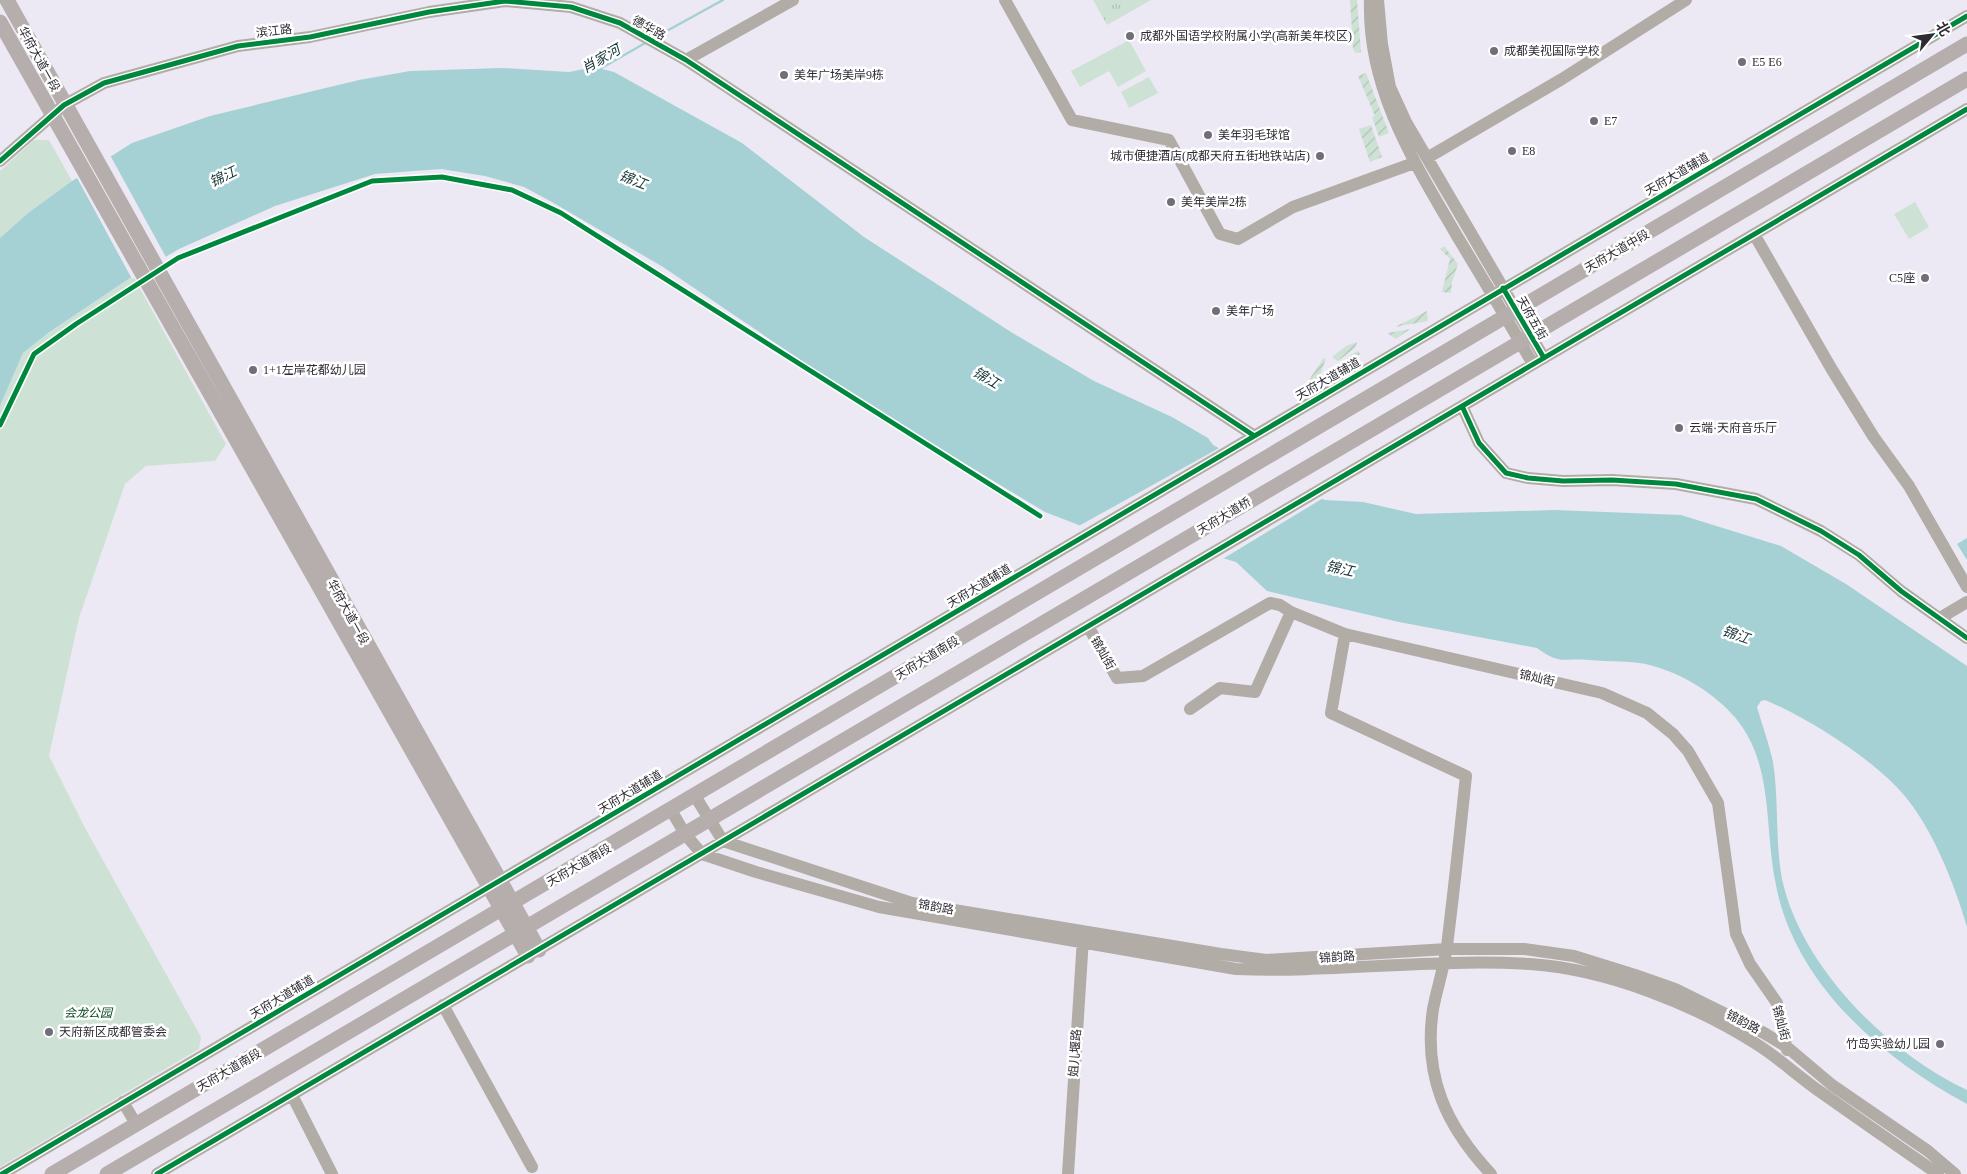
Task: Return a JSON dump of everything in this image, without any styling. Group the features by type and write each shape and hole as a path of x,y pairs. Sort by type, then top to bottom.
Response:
{"main road":[{"name":"华府大道一段","path":"7,0 64,105 81,149 533,953"},
{"path":"0,24 52,115 81,149"},
{"name":"天府大道中段","path":"1266,457 1967,44"},
{"path":"1525,339 1967,79"},
{"name":"天府大道桥","path":"710,820 1525,339"},
{"name":"天府大道南段","path":"52,1174 695,796 1266,457"},
{"path":"111,1173 710,820"}],"street":[{"path":"686,60 793,0"},
{"path":"1005,0 1072,120 1169,140 1220,234 1238,239 1293,207 1414,163"},
{"name":"天府五街","path":"1370,0 1372,42 1383,92 1414,163 1498,291"},
{"name":"天府五街","path":"1378,0 1382,44 1390,88 1498,291 1538,361"},
{"path":"1427,158 1562,79 1686,0"},
{"name":"滨江路","path":"0,161 64,105 104,83 238,46 310,37 428,6 505,1 573,4"},
{"name":"德华路","path":"573,4 620,23 686,60 1253,435"},
{"name":"天府大道辅道","path":"2,1174 1239,443 1967,16"},
{"path":"157,1174 1967,109"},
{"path":"1754,234 1831,368 1873,436 1909,486 1967,587"},
{"path":"1462,406 1479,443 1506,473 1528,478 1563,481 1612,480 1676,484 1756,499 1821,531 1859,555 1902,591 1967,638"},
{"path":"1940,618 1967,602"},
{"name":"锦灿街","path":"1088,626 1117,678 1133,678 1142,676 1270,603 1280,604 1291,612 1345,634 1602,694 1647,713 1673,734 1688,750 1718,803 1736,934 1750,964 1777,1003 1787,1047 1788,1068"},
{"path":"1190,709 1220,688 1255,692 1291,612"},
{"path":"1345,634 1331,713 1466,776 1447,949 1430,1033 1431,1056 1435,1083 1456,1131 1471,1153 1491,1174"},
{"path":"695,796 722,841"},
{"path":"671,810 685,834 702,854"},
{"name":"锦韵路","path":"722,841 912,903 1236,969 1289,971 1444,962 1532,964 1584,972 1645,990 1689,1007 1758,1045 1938,1174"},
{"name":"锦韵路","path":"702,854 756,872 880,907 1083,938 1266,960 1447,949 1524,949 1574,956 1636,975 1728,1013 1787,1047 1832,1085 1928,1151 1955,1174"},
{"name":"姐儿堰路","path":"1068,1174 1083,938"},
{"path":"443,1005 532,1167"},
{"path":"292,1095 332,1174"},
{"path":"123,1102 136,1124"}],"green space":[{"path":"1093,0 1151,0 1107,25"},
{"path":"1350,0 1357,0 1361,52 1356,53 1353,49"},
{"path":"1129,40 1146,71 1118,87 1109,71 1080,87 1071,71"},
{"path":"1366,73 1389,133 1379,137 1372,117 1375,116 1358,76"},
{"path":"1149,77 1158,93 1129,108 1121,92"},
{"path":"1371,125 1382,157 1370,162 1359,129"},
{"path":"34,140 49,140 72,181 28,213 0,238 0,171"},
{"path":"1915,202 1929,227 1909,239 1894,214"},
{"path":"1444,246 1458,264 1452,282 1451,293 1442,292 1450,259 1440,249"},
{"name":"会龙公园","path":"133,276 226,444 215,461 146,466 125,484 79,618 49,756 84,826 201,1037 199,1049 0,1167 0,406 23,353 48,333"},
{"path":"1427,311 1428,321 1395,327"},
{"path":"1410,329 1396,339 1387,333"},
{"path":"1357,342 1355,348 1338,361 1332,357 1346,346"},
{"path":"1358,351 1360,354 1339,374 1332,374 1350,355"},
{"path":"1326,358 1319,378 1309,380 1323,359"}],"water":[{"name":"锦江","path":"594,67 614,72 742,143 864,237 1011,332 1094,381 1172,417 1208,438 1213,445 1266,474 1325,500 1363,502 1416,514 1555,510 1681,515 1781,546 1846,584 1967,666 1967,927 1949,875 1933,840 1914,807 1890,780 1857,753 1800,717 1765,700 1761,701 1757,707 1773,762 1778,850 1782,879 1792,912 1808,944 1828,975 1852,1004 1907,1054 1937,1074 1967,1090 1967,1104 1903,1064 1873,1040 1845,1013 1821,983 1800,951 1785,917 1775,880 1765,791 1754,749 1744,730 1730,712 1714,697 1695,684 1664,669 1646,664 1556,659 1537,648 1399,622 1267,591 1236,562 1158,539 1089,529 1045,512 864,403 663,267 524,187 485,176 441,169 375,174 275,206 179,249 133,276 48,333 23,353 0,406 0,238 28,213 72,181 132,143 210,116 359,80 410,71 502,68 569,72"},
{"path":"1967,538 1967,560 1957,544"}],"pier":[{"path":"110,155 167,259 132,279 76,176"},
{"path":"1221,447 1267,472 1325,497 1221,560 1157,541 1113,537 1077,527"}],"waterway":[{"name":"肖家河","path":"654,38 723,0"},
{"name":"肖家河","path":"598,70 647,42"}],"cycle path":[{"path":"0,161 64,105 104,83 238,46 310,37 429,12 505,1 571,7 620,23 686,60 1253,435"},
{"path":"2,1174 1967,16"},
{"path":"157,1174 1967,109"},
{"path":"0,425 34,354 76,324 178,258 372,181 442,177 512,190 561,213 1040,516"},
{"path":"1503,288 1544,358"},
{"path":"1462,406 1479,443 1506,473 1528,478 1563,481 1612,480 1676,484 1756,499 1821,531 1859,555 1901,591 1967,638"}],"place":[{"name":"成都外国语学校附属小学(高新美年校区)","path":"1130,36"},
{"name":"成都美视国际学校","path":"1494,51"},
{"name":"E5 E6","path":"1742,62"},
{"name":"美年广场美岸9栋","path":"784,75"},
{"name":"E7","path":"1594,121"},
{"name":"美年羽毛球馆","path":"1208,135"},
{"name":"E8","path":"1512,151"},
{"name":"城市便捷酒店(成都天府五街地铁站店)","path":"1320,156"},
{"name":"美年美岸2栋","path":"1171,202"},
{"name":"C5座","path":"1925,278"},
{"name":"美年广场","path":"1216,311"},
{"name":"1+1左岸花都幼儿园","path":"253,370"},
{"name":"云端·天府音乐厅","path":"1679,428"},
{"name":"天府新区成都管委会","path":"49,1032"},
{"name":"竹岛实验幼儿园","path":"1940,1044"}]}
